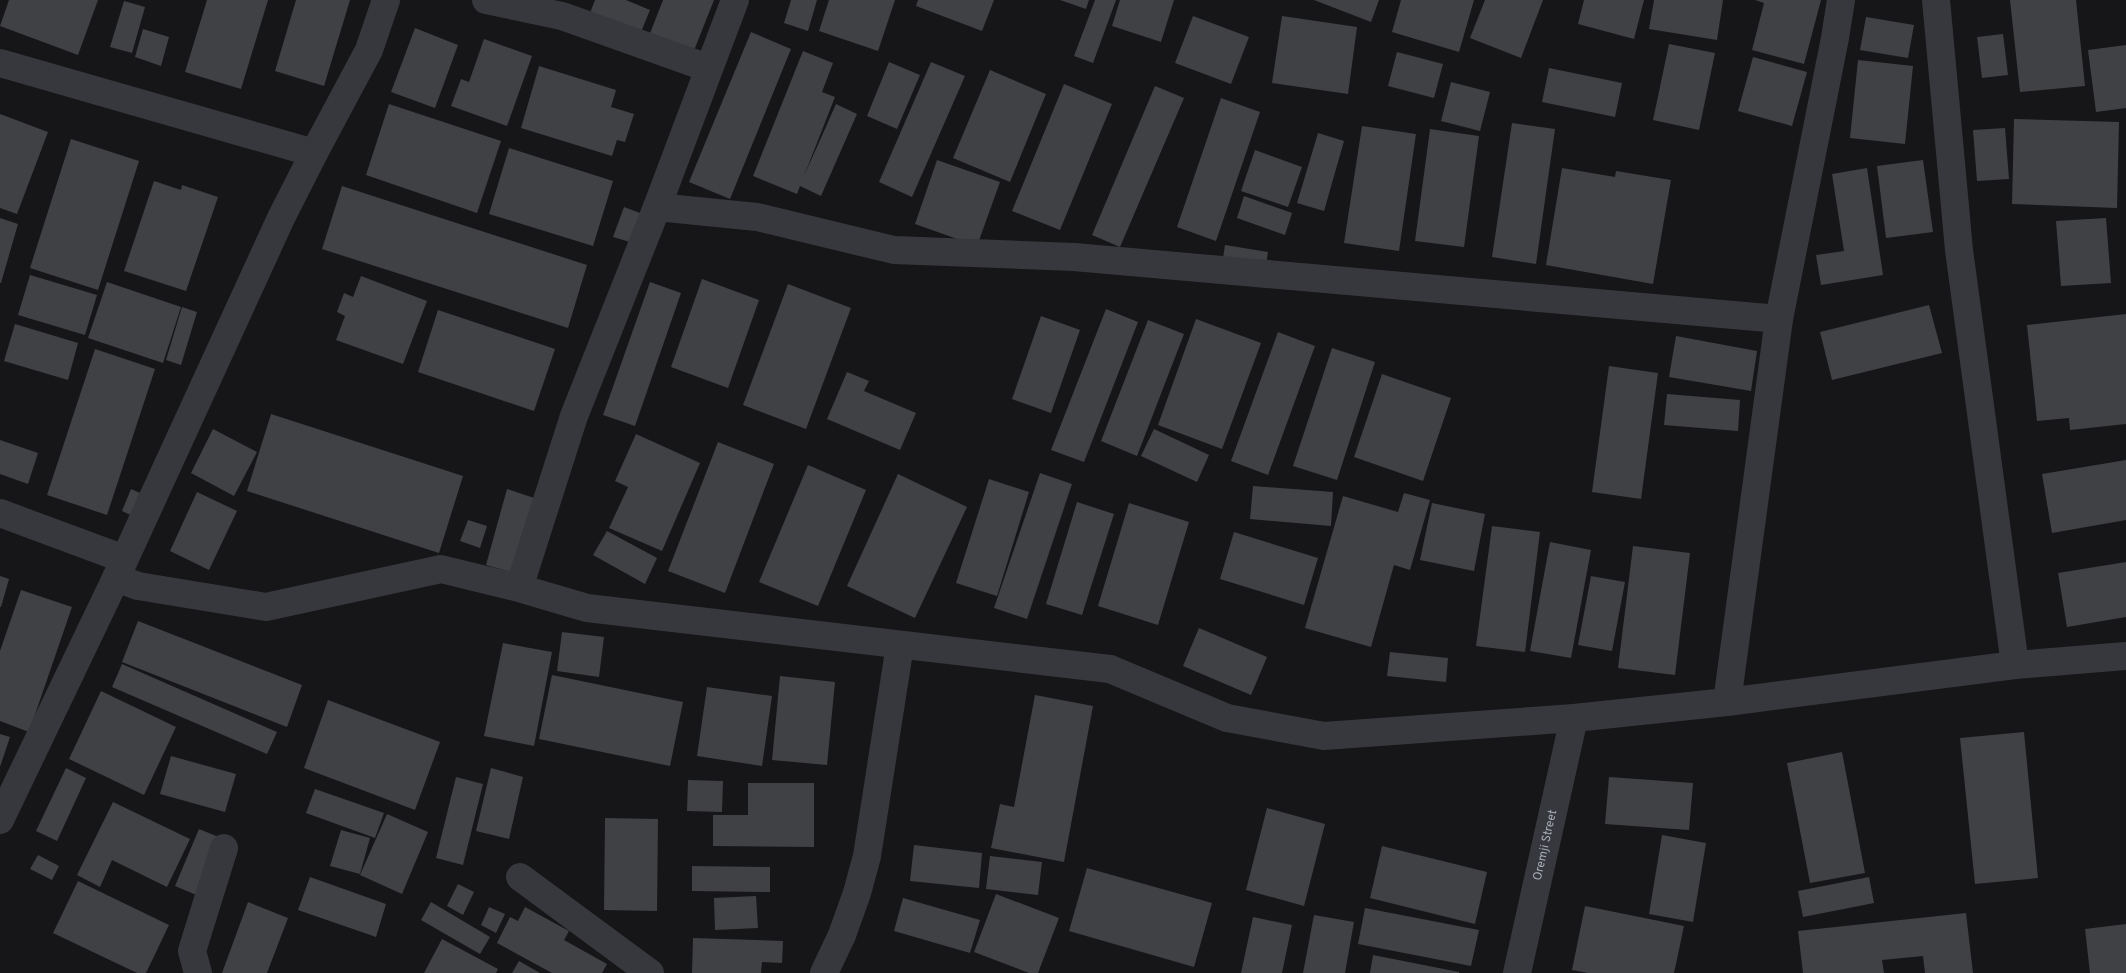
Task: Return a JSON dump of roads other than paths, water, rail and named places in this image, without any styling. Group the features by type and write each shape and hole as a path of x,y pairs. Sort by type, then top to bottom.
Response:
{"street":[{"path":"0,820 120,569 314,153 369,50 386,0"},
{"path":"486,0 562,16 708,68"},
{"path":"519,588 574,416 735,0"},
{"path":"1727,702 1779,319 1841,0"},
{"path":"1936,0 1959,250 2015,665"},
{"path":"0,64 314,153"},
{"path":"656,207 757,217 894,250 1074,257 1779,319"},
{"path":"0,513 120,569 138,586 266,607 441,568 587,608 1110,669 1227,718 1324,736 1574,718 1727,702 2015,665 2126,656"},
{"path":"824,973 842,935 858,893 867,856 900,646"},
{"name":"Oremji Street","path":"1517,973 1574,718"},
{"path":"198,973 192,951 224,848"},
{"path":"520,877 650,973"}]}
